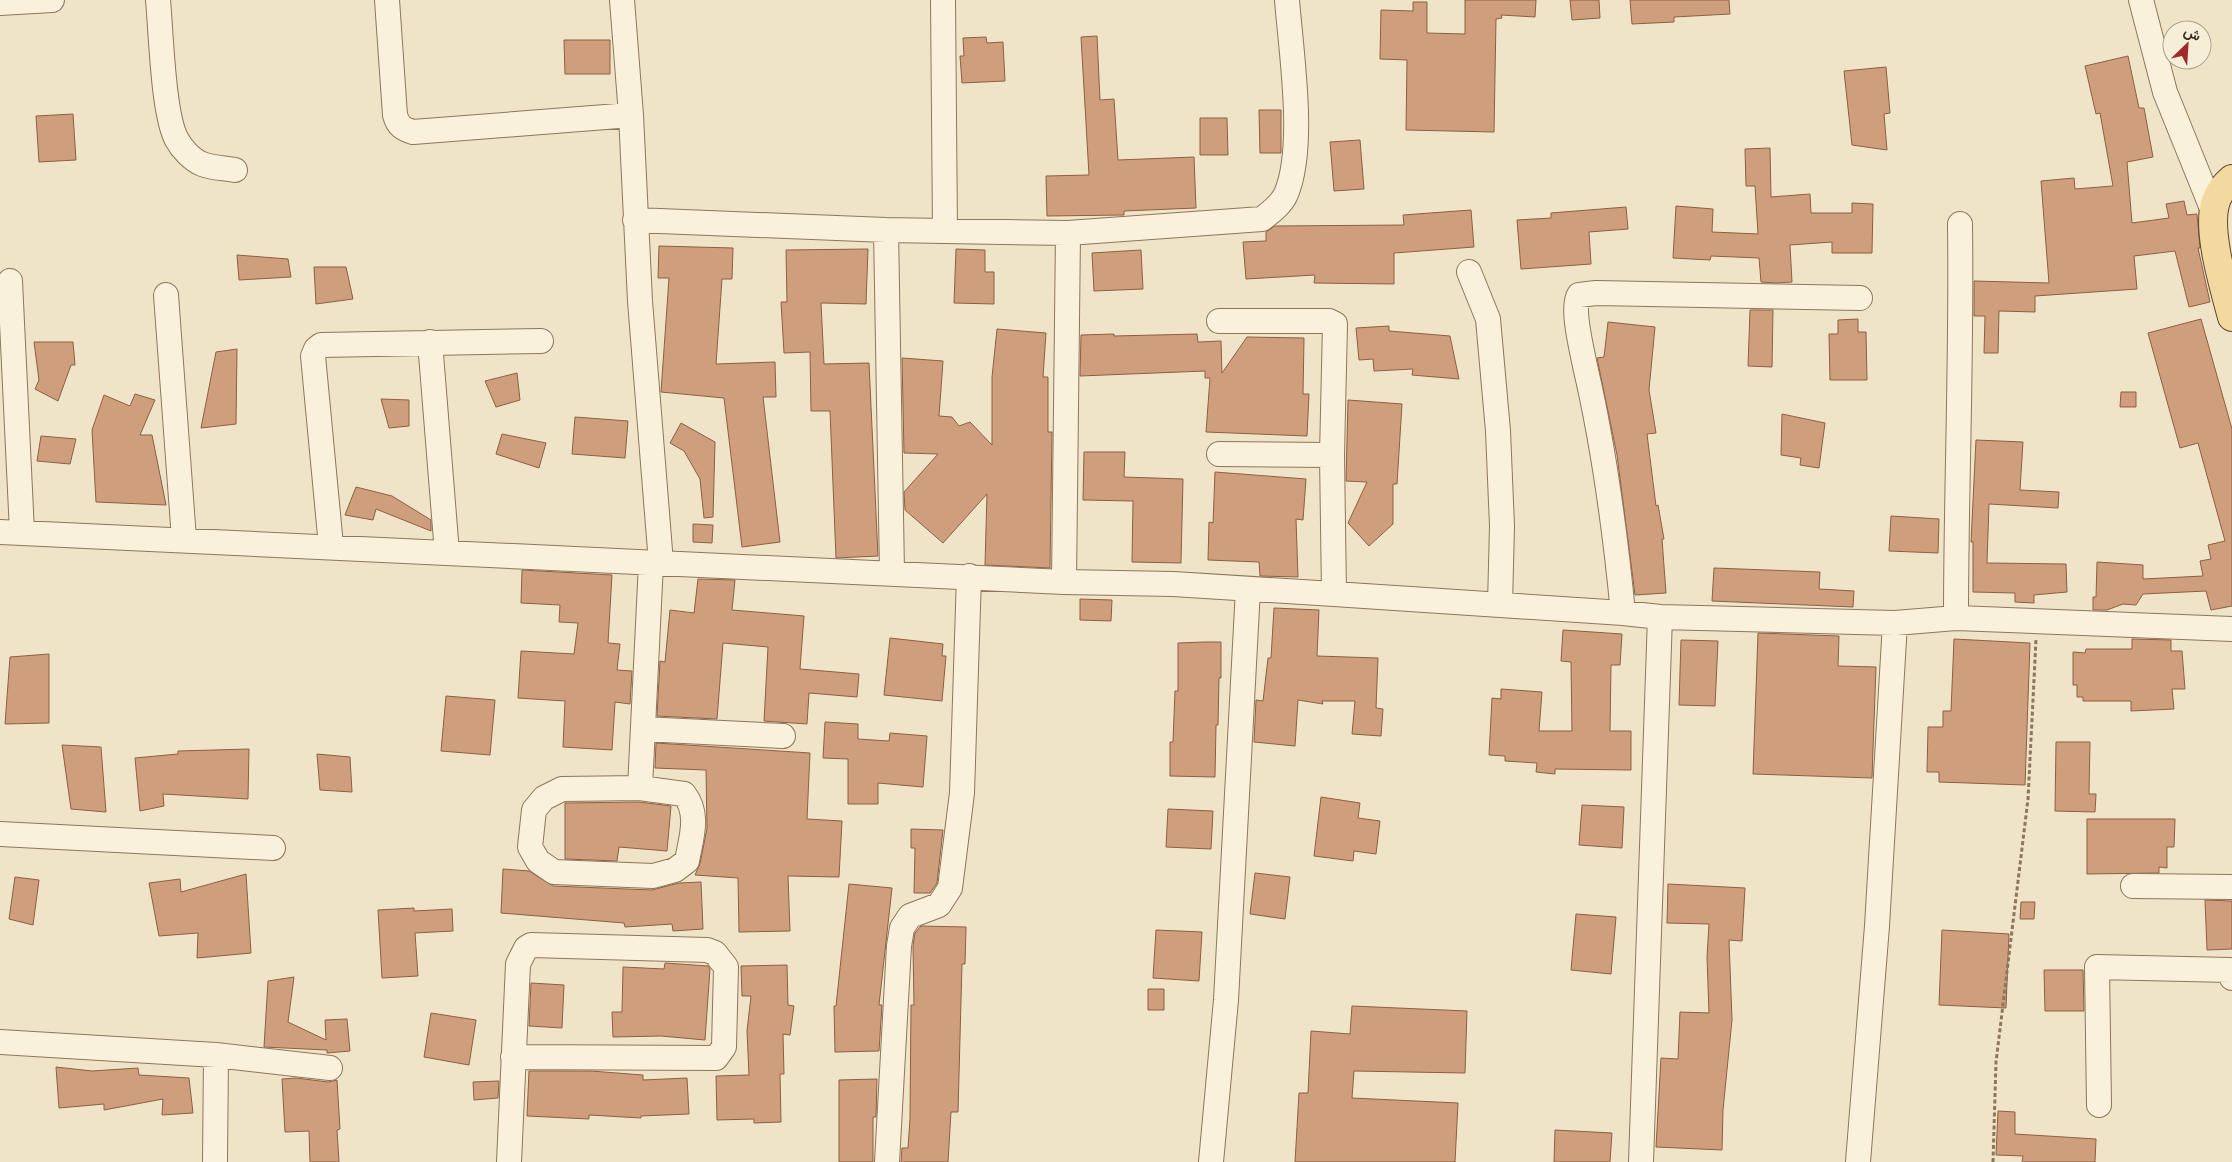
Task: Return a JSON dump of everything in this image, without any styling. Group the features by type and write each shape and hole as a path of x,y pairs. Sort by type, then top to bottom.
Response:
{"main road":[{"path":"2231,182 2221,191 2223,219 2216,242 2232,317"}],"street":[{"path":"0,3 52,0"},
{"path":"158,0 164,75 170,118 176,139 187,153 200,164 236,170"},
{"path":"387,0 395,115 397,122 403,129 413,132 631,115"},
{"path":"622,0 631,115 635,220 656,563 640,788"},
{"path":"943,0 945,231"},
{"path":"635,220 886,230 1068,233 1262,219 1276,208 1285,196 1292,174 1296,130 1287,0"},
{"path":"2141,0 2165,92 2174,117 2223,219"},
{"path":"2192,154 2231,182"},
{"path":"1956,618 1956,506 1962,312 1960,224"},
{"path":"886,230 892,572"},
{"path":"1064,582 1068,233"},
{"path":"1469,272 1488,319 1498,431 1502,516 1500,604"},
{"path":"10,281 11,532 656,563 892,572 1064,582 1173,584 1622,612 1660,617 1895,623 1956,618 2232,629"},
{"path":"1622,612 1616,548 1598,422 1578,328 1576,304 1579,295 1596,293 1860,298"},
{"path":"166,295 184,539"},
{"path":"1218,321 1328,321 1335,324 1332,455 1334,594"},
{"path":"331,546 313,356 316,349 321,345 541,341"},
{"path":"430,342 447,553"},
{"path":"1219,454 1332,455"},
{"path":"887,1162 899,946 902,928 910,916 939,905 950,888 954,861 962,793 969,576"},
{"path":"1211,1162 1226,1000 1248,589"},
{"path":"1642,1162 1660,617"},
{"path":"1858,1162 1877,926 1895,623"},
{"path":"643,730 783,736"},
{"path":"640,788 684,794 691,803 695,820 687,861 675,870 652,876 554,872 538,861 530,847 534,810 544,798 562,789 640,788"},
{"path":"0,834 273,848"},
{"path":"2133,886 2232,887"},
{"path":"509,1162 513,1057 518,964 526,948 532,946 707,950 715,953 726,967 724,1047 716,1058 513,1057"},
{"path":"2099,1105 2097,967 2230,970 2232,978"},
{"path":"0,1042 216,1055 330,1068"},
{"path":"215,1162 216,1055"}],"path":[{"path":"1993,1162 1996,1062 2028,799 2036,622"}],"building":[{"path":"1465,0 1536,0 1535,17 1501,15 1502,18 1496,19 1494,132 1406,130 1407,60 1380,59 1381,10 1413,11 1413,2 1427,2 1427,33 1465,34"},
{"path":"1570,0 1599,0 1600,18 1572,20"},
{"path":"1630,0 1729,0 1730,14 1674,17 1674,22 1632,24"},
{"path":"1097,36 1100,100 1114,99 1118,160 1194,157 1196,208 1124,211 1124,215 1047,216 1046,176 1089,175 1081,37"},
{"path":"986,37 987,43 1003,42 1005,81 962,83 960,56 964,56 963,38"},
{"path":"564,40 610,40 610,74 565,74"},
{"path":"2128,56 2139,108 2144,108 2153,157 2127,162 2132,223 2169,218 2166,204 2184,201 2187,215 2197,214 2200,248 2198,248 2210,302 2189,307 2175,251 2134,256 2137,289 2035,296 2035,312 1999,311 1998,353 1984,353 1985,316 1974,316 1974,281 2049,283 2041,181 2074,178 2075,189 2113,186 2100,113 2096,114 2085,66"},
{"path":"1886,67 1890,113 1884,114 1887,150 1852,145 1844,71"},
{"path":"1259,110 1281,110 1281,153 1260,153"},
{"path":"73,114 76,160 39,162 36,116"},
{"path":"1200,118 1227,118 1228,155 1200,155"},
{"path":"1360,140 1364,189 1334,191 1330,142"},
{"path":"1770,148 1771,197 1810,194 1811,213 1852,213 1852,203 1873,204 1872,253 1832,253 1832,242 1790,245 1792,282 1775,283 1761,282 1759,258 1711,256 1710,260 1673,258 1676,206 1713,209 1712,232 1758,234 1755,186 1746,186 1745,149"},
{"path":"1626,207 1628,229 1589,232 1591,264 1521,269 1517,220 1551,218 1551,213"},
{"path":"1471,210 1474,247 1394,253 1394,284 1314,283 1315,275 1246,279 1243,242 1266,241 1266,232 1275,226 1404,225 1403,215"},
{"path":"659,246 733,248 732,279 722,279 716,364 775,362 776,397 763,397 780,542 742,547 724,398 661,392 669,278 658,278"},
{"path":"868,249 866,304 821,303 824,364 869,363 878,556 836,558 830,411 811,411 810,352 784,353 781,302 787,302 786,250"},
{"path":"956,249 985,250 985,272 994,272 994,304 954,303"},
{"path":"1141,250 1143,289 1094,291 1092,253"},
{"path":"237,255 288,259 291,277 239,280"},
{"path":"314,267 346,267 353,299 316,304"},
{"path":"1750,310 1773,310 1772,367 1748,366"},
{"path":"1858,319 1858,332 1866,332 1867,380 1830,380 1829,334 1838,334 1838,320"},
{"path":"2201,319 2232,429 2232,606 2211,610 2206,591 2143,594 2136,605 2123,604 2107,610 2093,610 2093,597 2096,597 2097,562 2143,565 2143,579 2203,576 2200,561 2211,559 2208,545 2225,541 2198,443 2180,448 2148,333"},
{"path":"1608,322 1655,327 1649,390 1656,433 1647,434 1656,506 1658,505 1664,539 1662,539 1666,593 1635,595 1617,455 1597,358 1604,357"},
{"path":"1389,326 1389,331 1450,336 1459,379 1412,375 1413,369 1374,371 1373,359 1359,360 1356,328"},
{"path":"997,329 1046,333 1043,377 1048,377 1048,432 1052,432 1050,568 985,565 987,494 943,543 905,510 904,492 938,454 904,453 902,358 943,361 939,416 952,417 959,426 970,422 992,445 992,377"},
{"path":"1114,334 1114,336 1197,334 1198,342 1221,341 1222,373 1247,337 1304,338 1303,394 1309,394 1307,436 1206,432 1210,378 1205,378 1205,371 1080,376 1081,335"},
{"path":"34,342 73,342 75,365 71,365 58,401 35,389 39,380"},
{"path":"237,349 236,424 201,428 216,352"},
{"path":"517,373 520,400 496,407 485,381"},
{"path":"2121,392 2136,392 2136,407 2120,407"},
{"path":"135,394 155,400 140,435 152,435 166,505 96,502 92,430 104,395 130,406"},
{"path":"381,399 409,400 409,426 389,428"},
{"path":"1348,400 1402,404 1397,484 1393,484 1393,524 1369,546 1348,523 1367,482 1346,481"},
{"path":"1782,414 1825,423 1819,468 1800,465 1801,458 1781,455"},
{"path":"575,417 628,421 625,458 572,454"},
{"path":"681,423 715,442 713,517 704,518 700,479 684,451 670,443"},
{"path":"502,434 546,443 539,468 496,454"},
{"path":"41,436 76,439 70,464 37,461"},
{"path":"1976,440 2023,442 2020,490 2059,492 2058,508 1989,504 1987,563 2066,564 2067,592 2034,595 2034,603 2015,602 2015,593 1973,592 1973,542 1971,542"},
{"path":"1084,452 1125,452 1124,477 1183,479 1181,563 1132,562 1133,501 1083,500"},
{"path":"1215,472 1306,479 1303,520 1296,519 1298,577 1260,576 1259,562 1208,560 1209,522 1213,523"},
{"path":"356,487 392,496 431,520 431,531 376,509 373,520 345,515"},
{"path":"1891,516 1939,519 1938,553 1889,551"},
{"path":"693,524 713,525 712,543 693,542"},
{"path":"1714,568 1820,572 1819,589 1854,591 1853,607 1712,601"},
{"path":"522,570 612,575 608,643 620,644 617,670 632,671 630,704 615,702 612,750 563,747 565,701 518,698 521,651 574,654 578,623 559,622 560,605 521,603"},
{"path":"698,579 735,580 732,610 804,616 800,669 859,674 857,697 809,693 807,724 764,721 768,647 723,643 717,719 657,716 660,661 665,662 670,610 694,613"},
{"path":"1080,599 1112,600 1111,621 1080,620"},
{"path":"1274,608 1319,610 1317,656 1378,658 1376,708 1383,709 1381,736 1352,734 1355,701 1322,701 1323,704 1298,700 1295,746 1254,742 1256,700 1263,701 1268,658 1271,658"},
{"path":"1563,630 1622,634 1620,665 1611,665 1610,731 1631,731 1631,770 1555,769 1555,774 1536,772 1537,763 1505,761 1505,756 1489,755 1492,698 1501,699 1501,689 1542,692 1539,731 1572,731 1571,662 1561,661"},
{"path":"1758,633 1839,636 1838,666 1876,667 1872,778 1753,774"},
{"path":"890,638 943,644 942,656 946,656 942,701 884,695"},
{"path":"1954,639 2030,643 2025,785 1939,782 1939,772 1927,772 1928,727 1943,727 1943,711 1951,711"},
{"path":"2132,639 2171,640 2171,651 2182,651 2185,689 2172,689 2174,709 2131,711 2131,701 2083,701 2083,697 2077,697 2077,685 2073,685 2073,652 2085,653 2086,649 2132,649"},
{"path":"1681,640 1718,641 1715,706 1679,705"},
{"path":"1221,642 1221,678 1219,678 1218,725 1216,725 1215,777 1170,776 1170,742 1173,742 1175,691 1178,691 1178,643"},
{"path":"49,654 49,723 5,724 10,657"},
{"path":"446,696 495,700 490,755 441,751"},
{"path":"825,722 858,724 858,739 889,741 890,733 927,736 923,787 878,783 878,804 848,804 848,759 823,758"},
{"path":"2056,742 2090,742 2089,794 2096,794 2095,812 2055,811"},
{"path":"656,743 810,753 807,819 842,821 839,877 788,876 790,931 739,932 738,878 695,875 700,864 707,828 706,770 655,768"},
{"path":"62,745 101,747 106,812 71,809"},
{"path":"249,749 248,799 163,794 164,806 140,811 135,758 178,754 178,751"},
{"path":"317,754 350,757 352,792 320,790"},
{"path":"1321,797 1360,803 1358,818 1380,821 1376,854 1354,851 1353,861 1314,856"},
{"path":"639,802 671,806 667,851 619,847 617,861 565,859 565,803"},
{"path":"1582,805 1624,807 1622,848 1579,845"},
{"path":"1168,809 1213,811 1211,849 1166,847"},
{"path":"2087,819 2175,819 2174,847 2167,847 2167,868 2159,867 2159,873 2087,874"},
{"path":"911,829 943,830 937,883 930,893 914,893 915,848 911,848"},
{"path":"503,869 529,871 553,886 652,890 679,883 701,882 703,929 673,931 672,924 625,927 624,923 501,913"},
{"path":"1255,873 1290,877 1285,919 1250,914"},
{"path":"246,874 251,953 197,958 198,933 159,936 149,883 180,879 181,892"},
{"path":"15,877 39,880 33,925 9,919"},
{"path":"849,884 892,888 879,1005 882,1005 879,1051 835,1052 834,1006 836,1006"},
{"path":"1668,884 1745,888 1742,941 1729,940 1732,1020 1723,1110 1722,1150 1656,1147 1661,1058 1678,1059 1680,1012 1709,1013 1707,957 1709,924 1667,923"},
{"path":"2205,900 2232,901 2232,949 2207,950"},
{"path":"2021,902 2035,902 2034,919 2020,919"},
{"path":"414,908 414,911 452,909 453,931 415,933 418,976 382,978 378,910"},
{"path":"1576,914 1616,917 1611,974 1571,970"},
{"path":"921,926 966,927 965,964 962,964 958,1112 951,1112 948,1162 901,1162 902,1148 908,1148 910,1119 911,1005 914,1005 913,946 915,933"},
{"path":"1156,930 1202,932 1199,981 1153,978"},
{"path":"1942,930 2009,934 2006,1008 1939,1005"},
{"path":"665,963 708,966 710,969 705,1040 661,1036 613,1037 612,1012 622,1012 623,967 664,969"},
{"path":"787,965 788,1005 794,1006 790,1035 783,1034 784,1074 780,1074 781,1122 754,1123 754,1119 717,1120 716,1076 749,1075 747,1031 751,996 742,996 741,966"},
{"path":"2044,970 2083,970 2084,1011 2045,1011"},
{"path":"294,977 288,1022 326,1040 325,1020 347,1019 350,1051 327,1053 327,1050 264,1047 268,981"},
{"path":"531,983 564,985 562,1028 529,1026"},
{"path":"1148,989 1164,989 1164,1010 1148,1010"},
{"path":"1352,1006 1467,1011 1465,1073 1354,1071 1352,1098 1458,1103 1455,1162 1295,1162 1299,1093 1308,1093 1311,1031 1350,1034"},
{"path":"431,1013 476,1020 469,1065 424,1057"},
{"path":"56,1067 92,1071 138,1068 139,1075 189,1078 193,1113 162,1115 163,1099 104,1110 104,1104 59,1108"},
{"path":"529,1071 591,1071 643,1075 643,1080 687,1078 689,1114 641,1116 641,1118 589,1115 589,1119 527,1116"},
{"path":"296,1078 328,1082 337,1080 340,1129 337,1130 339,1162 310,1162 309,1131 285,1132 282,1079"},
{"path":"877,1079 876,1117 873,1117 873,1162 839,1162 839,1080"},
{"path":"499,1081 498,1098 474,1100 473,1082"},
{"path":"1998,1111 2015,1112 2015,1134 2096,1139 2095,1162 2022,1162 2023,1156 1996,1155"},
{"path":"1555,1130 1612,1133 1610,1162 1554,1162"}]}
